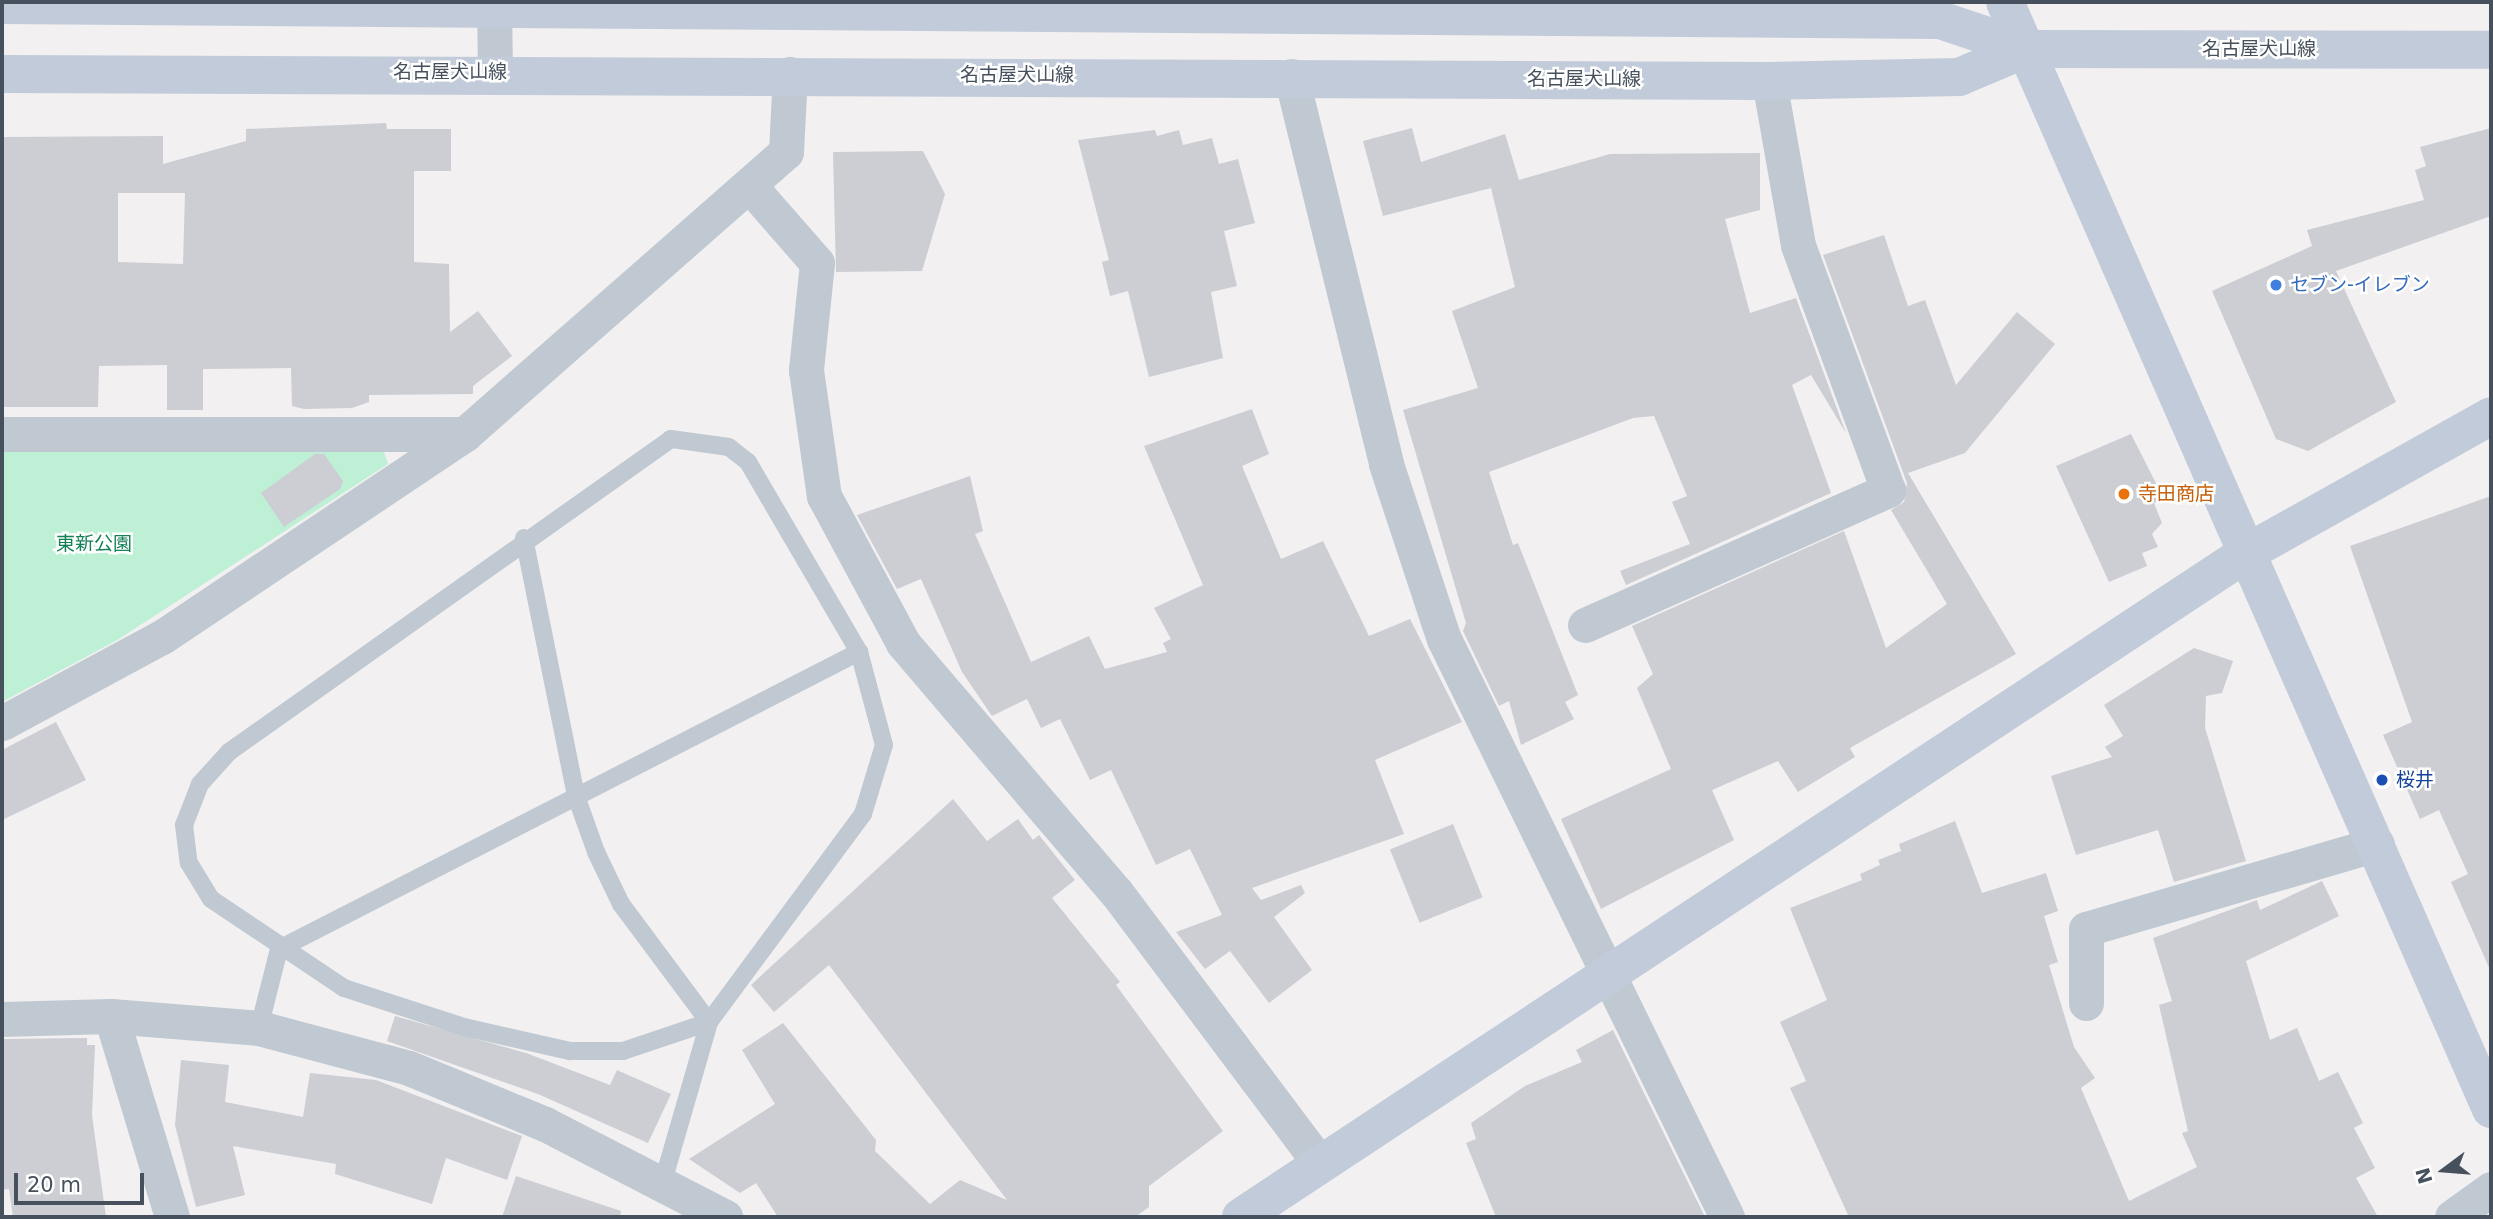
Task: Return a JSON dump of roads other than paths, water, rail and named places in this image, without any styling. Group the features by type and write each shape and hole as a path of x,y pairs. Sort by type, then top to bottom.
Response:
{"main road":[{"path":"2005,2 2377,844 2491,1109"},
{"name":"名古屋犬山線","path":"2,5 1106,6 1940,20 2026,48 2491,50"},
{"name":"名古屋犬山線","path":"2,74 495,71 1769,80 1959,77 2026,48"},
{"path":"1241,1217 2248,552 2491,416"}],"street":[{"path":"494,6 495,71"},
{"path":"2,723 162,637 465,434 786,152 790,74"},
{"path":"1291,76 1386,464 1444,639 1582,931 1613,973 1727,1217"},
{"path":"1585,625 1888,490 1798,245 1769,80"},
{"path":"749,185 817,264 806,370 824,496 903,643 1116,892 1321,1165"},
{"path":"2,434 465,434"},
{"path":"2086,1003 2085,929 2377,844"},
{"path":"111,1016 172,1217"},
{"path":"2,1019 111,1016 259,1028 410,1068 545,1124 725,1217"},
{"path":"2452,1217 2491,1189"}],"lane":[{"path":"662,1185 709,1022 863,814 884,745 859,652 748,463 729,447 671,439 524,538 229,752 200,784 184,825 189,863 211,899 279,949 344,988 464,1027 570,1051 623,1051 709,1022"},
{"path":"524,538 576,796 621,904 709,1022"},
{"path":"259,1028 279,949 859,652"}],"place":[{"name":"セブン-イレブン","path":"2276,285"},
{"name":"寺田商店","path":"2124,494"},
{"name":"桜井","path":"2382,780"}],"park label":[{"name":"東新公園","path":"94,544"}]}
